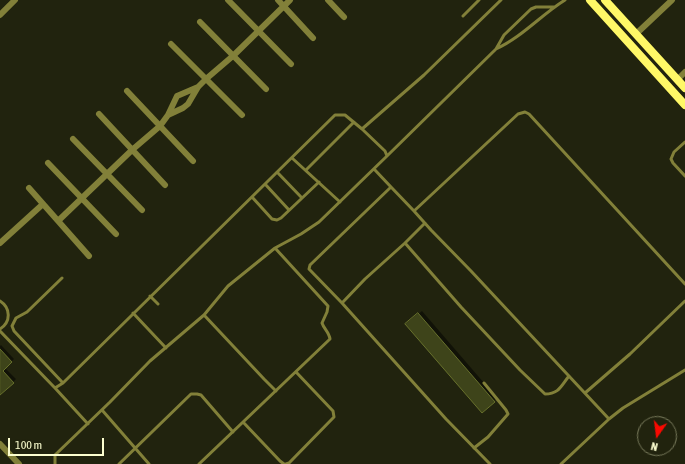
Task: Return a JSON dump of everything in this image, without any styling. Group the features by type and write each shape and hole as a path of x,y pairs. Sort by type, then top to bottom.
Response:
{"main road":[{"path":"590,0 685,105"},
{"path":"605,0 685,88"}],"street":[{"path":"0,15 16,0"},
{"path":"228,0 291,64"},
{"path":"278,0 313,38"},
{"path":"168,115 188,104 198,88 206,79 234,55 290,0"},
{"path":"328,0 344,16"},
{"path":"636,34 672,0"},
{"path":"200,22 266,89"},
{"path":"171,44 242,115"},
{"path":"677,80 685,72"},
{"path":"58,221 107,173 160,126 168,115 177,96 198,88"},
{"path":"127,90 193,161"},
{"path":"99,114 165,185"},
{"path":"73,139 142,210"},
{"path":"48,163 116,234"},
{"path":"29,188 89,256"},
{"path":"0,243 43,204"},
{"path":"0,444 14,462"}],"lane":[{"path":"462,16 479,0"},
{"path":"362,128 424,75 501,0"},
{"path":"496,49 514,40 565,0"},
{"path":"55,464 54,455 88,424 150,361 204,315 228,286 275,248 320,222 496,49 504,35 531,9 536,7 554,8"},
{"path":"414,211 518,114 526,112 601,191 685,284"},
{"path":"55,388 63,383 336,115 345,115 362,128 385,151 387,156"},
{"path":"306,170 354,122"},
{"path":"685,142 674,152 671,158 673,163 685,176"},
{"path":"292,158 340,202"},
{"path":"374,169 609,419"},
{"path":"277,172 302,198"},
{"path":"252,197 272,219 277,220 319,182"},
{"path":"265,184 289,210"},
{"path":"391,187 310,265 309,269 342,303 446,419 490,464"},
{"path":"342,303 365,279 425,223"},
{"path":"405,243 461,307 520,370 545,394 552,394 559,390 568,376"},
{"path":"199,464 330,339 330,334 324,328 322,323 328,312 328,306 275,248"},
{"path":"62,278 27,312 16,318 12,326 14,331 63,383"},
{"path":"150,296 158,304"},
{"path":"0,301 6,306 8,317 7,322 0,330 88,424"},
{"path":"585,393 630,354 685,301"},
{"path":"133,313 166,348"},
{"path":"204,315 276,391"},
{"path":"563,463 622,408 685,370"},
{"path":"243,422 280,461 285,464 289,463 334,417 333,411 296,372"},
{"path":"474,448 488,437 508,414 484,383"},
{"path":"119,464 191,394 201,395 233,432"},
{"path":"102,410 149,464"}],"building":[{"path":"418,313 495,402 482,413 405,324"},
{"path":"0,349 12,362 3,371 14,383 0,395"}]}
